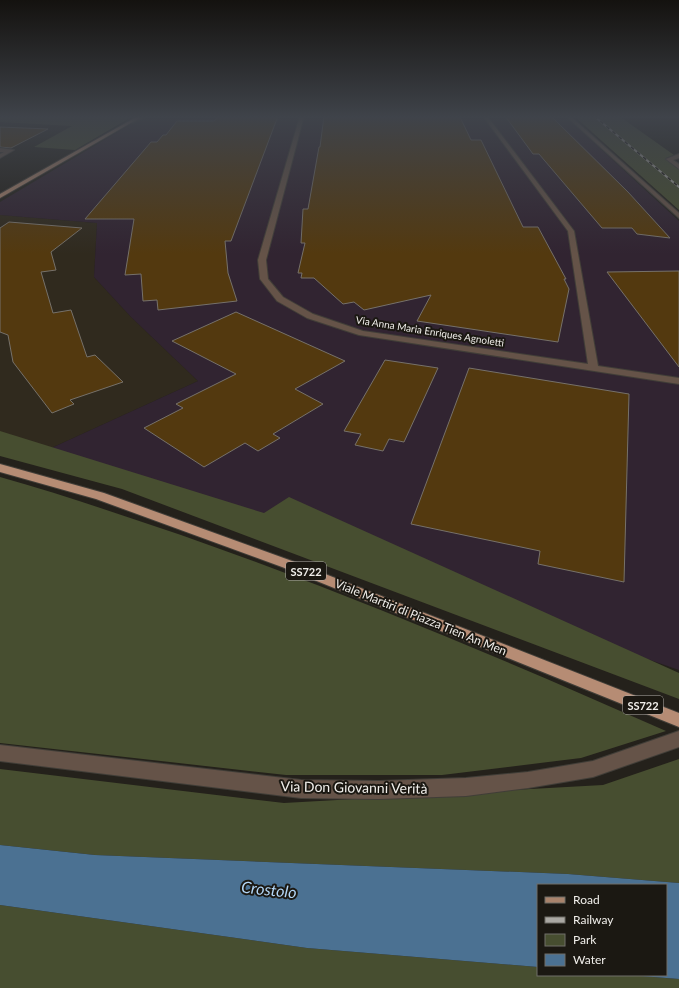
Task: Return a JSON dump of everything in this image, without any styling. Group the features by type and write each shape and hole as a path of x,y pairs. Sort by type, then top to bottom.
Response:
{"highway":[{"name":"Viale Martiri di Piazza Tien An Men","path":"0,468 100,496 288,564 679,720"}],"main road":[{"path":"0,196 60,162"}],"street":[{"name":"Via Anna Maria Enriques Agnoletti","path":"289,162 262,260 264,279 280,299 310,316 362,333 679,381"},
{"path":"519,162 571,231 593,367"},
{"path":"619,162 679,216"},
{"name":"Via Don Giovanni Verità","path":"0,753 301,789 379,790 466,787 535,778 593,768 679,739"}],"shaded area":[{"path":"67,162 615,162 679,221 679,670 47,450 198,381 131,317 94,277 97,223 0,215 0,202"},
{"path":"0,215 97,223 94,277 131,317 198,381 47,450 0,443"}],"green space":[{"path":"626,162 671,162 679,168 679,210"},
{"path":"0,431 264,513 289,497 679,673 679,699 122,489 0,456"},
{"path":"0,477 181,535 304,580 486,653 666,731 581,758 442,775 286,775 0,743"},
{"path":"679,759 679,883 568,874 95,855 0,845 0,769 284,803 603,785"},
{"path":"0,905 307,948 537,967 537,976 641,976 679,979 679,988 0,988"}],"water":[{"name":"Crostolo","path":"0,845 95,855 568,874 679,883 679,979 641,976 667,976 667,884 537,884 537,967 307,948 0,905"}],"building":[{"path":"134,162 261,162 231,241 225,241 228,273 237,301 158,310 157,300 143,301 141,274 125,275 134,219 85,219"},
{"path":"316,162 492,162 523,227 538,227 566,279 564,279 569,289 558,342 417,321 431,295 364,310 354,302 343,304 314,278 301,278 302,273 298,273 305,243 301,243 303,209 308,209"},
{"path":"546,162 598,162 628,192 670,238 637,234 632,228 602,228"},
{"path":"9,222 82,228 51,252 56,270 41,272 53,313 71,310 87,357 95,355 123,382 70,400 74,404 52,413 13,362 8,335 0,332 0,228"},
{"path":"679,271 679,367 607,272"},
{"path":"236,312 345,361 295,389 323,404 273,434 280,438 258,451 245,443 204,467 144,428 183,408 176,404 236,374 172,341"},
{"path":"385,360 438,368 404,442 389,439 383,451 355,445 361,434 344,431"},
{"path":"469,368 629,394 624,582 538,564 540,551 411,524"}],"railway":[{"path":"649,162 679,187"}]}
